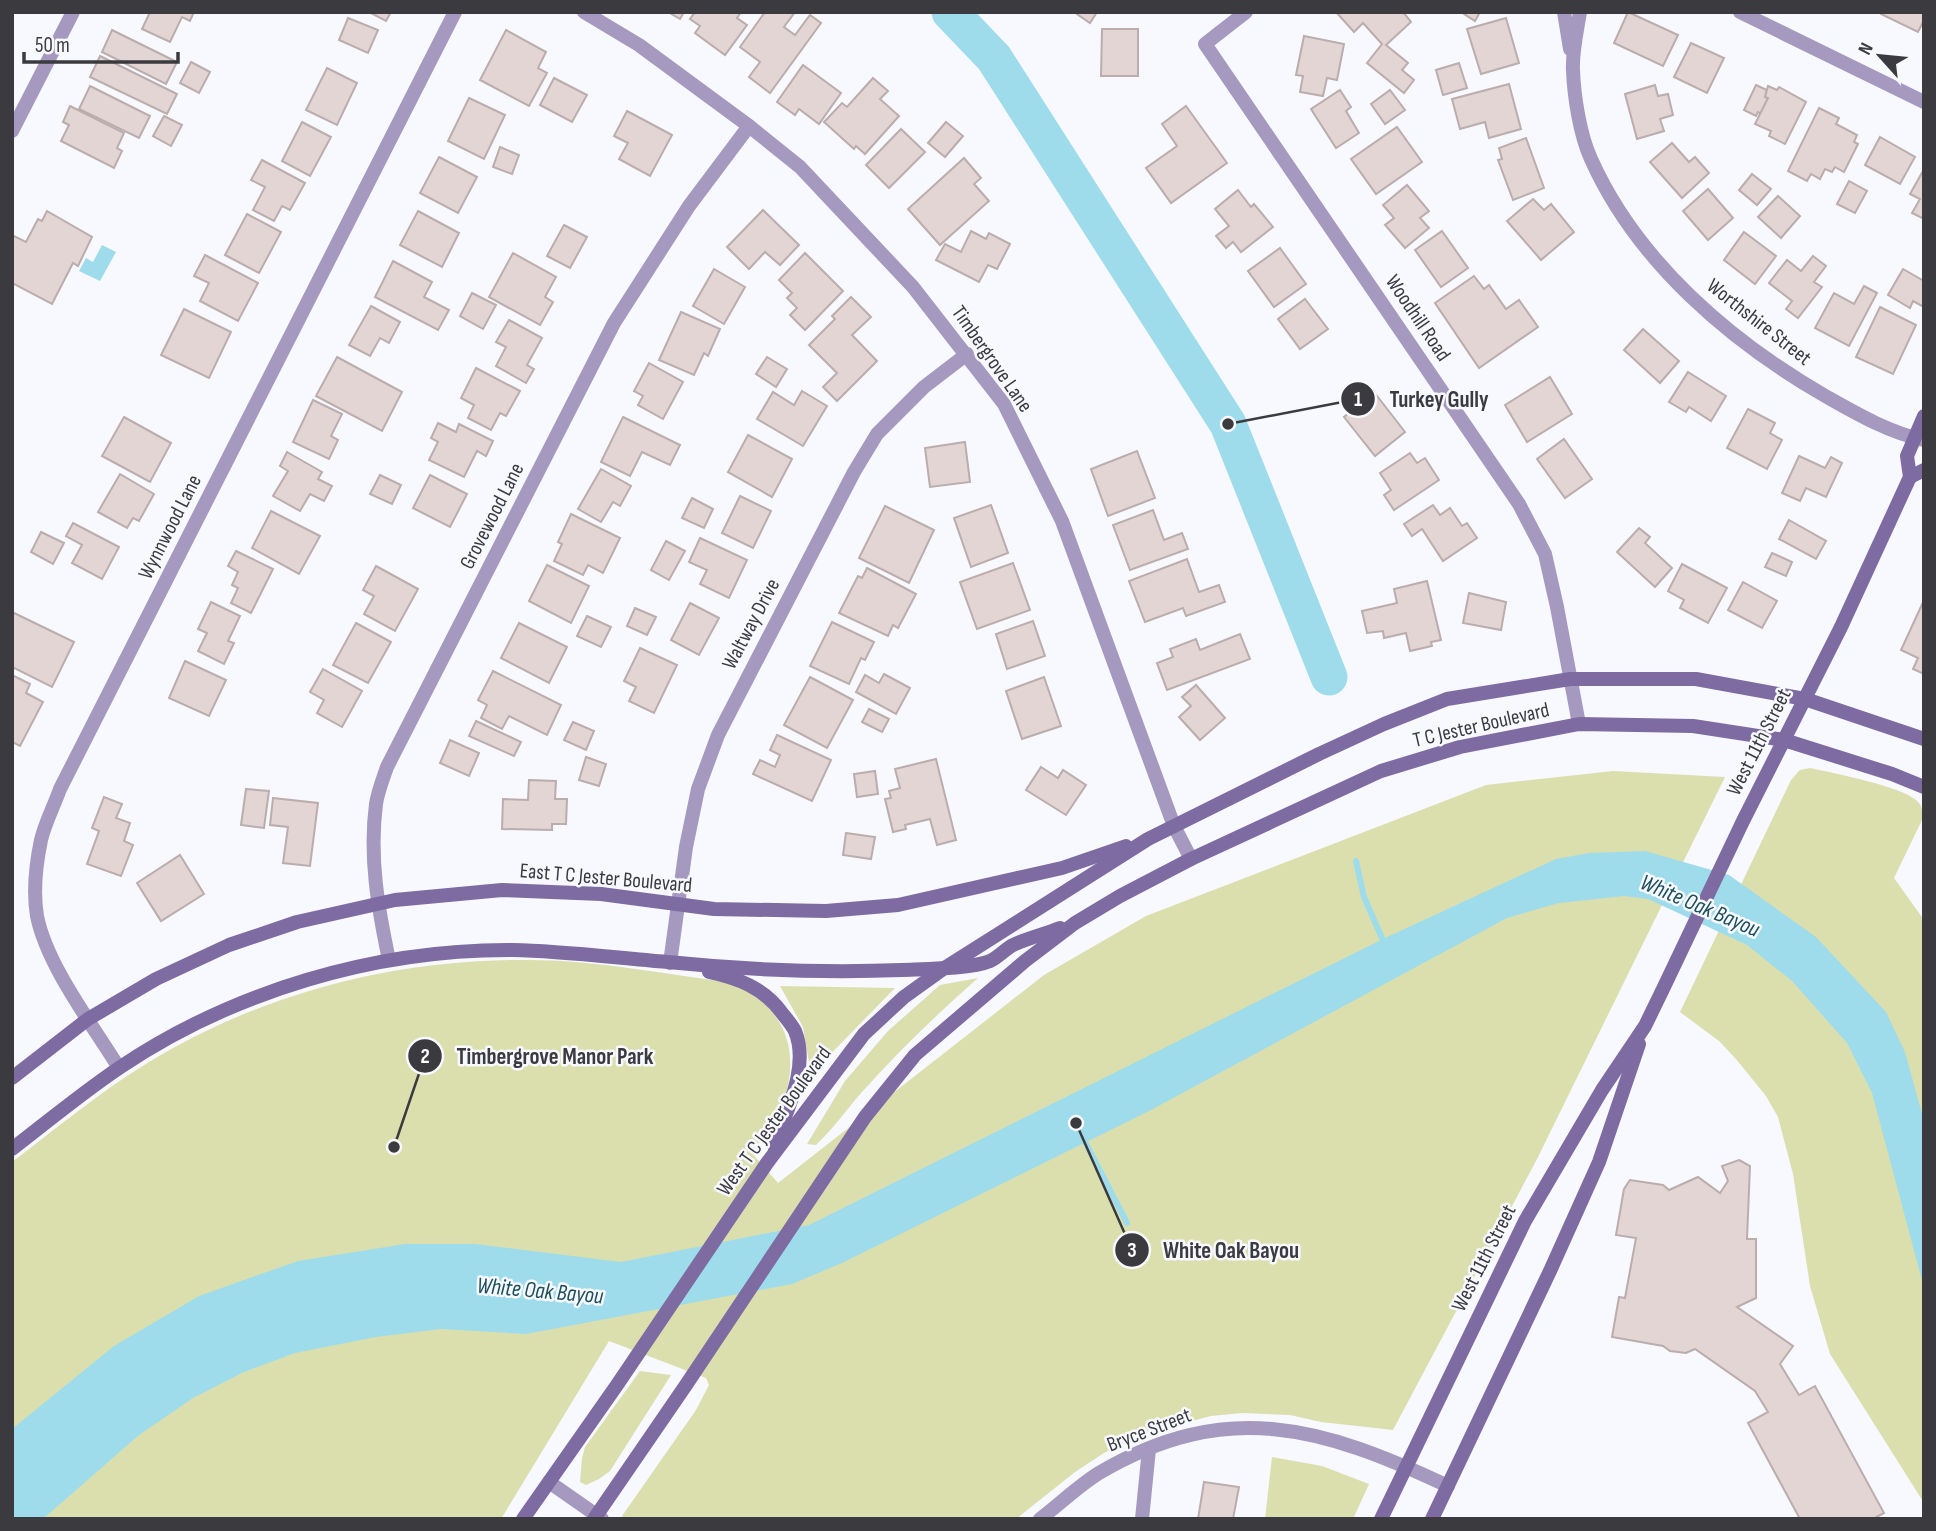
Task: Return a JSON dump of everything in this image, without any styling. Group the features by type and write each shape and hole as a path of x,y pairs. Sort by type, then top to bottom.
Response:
{"main road":[{"name":"West 11th Street","path":"1432,1519 1599,1162 1645,1026 1743,821 1841,627 1910,477 1907,456 1919,439 1924,416"},
{"path":"1910,477 1924,470"},
{"name":"T C Jester Boulevard","path":"1148,839 1319,754 1447,699 1570,679 1696,679 1805,698 1924,740"},
{"name":"T C Jester Boulevard","path":"1075,923 1191,859 1381,771 1460,747 1579,724 1693,726 1784,740 1892,774 1924,787"},
{"name":"East T C Jester Boulevard","path":"12,1078 89,1019 156,979 229,945 297,922 395,900 502,890 601,894 714,909 826,911 898,905 1062,867 1148,839"},
{"name":"West T C Jester Boulevard","path":"523,1519 767,1163 864,1034 904,997 943,969 1148,839"},
{"path":"12,1149 119,1068 182,1031 254,999 303,982 389,960 510,950 836,972 943,969 989,961 1013,945 1075,923"},
{"path":"597,1518 865,1117 915,1055 997,984 1075,923"},
{"path":"670,962 737,978 771,998 795,1030 799,1063 794,1091 767,1163"},
{"name":"West 11th Street","path":"1381,1519 1525,1221 1602,1090 1645,1026"}],"street":[{"path":"12,131 73,12"},
{"name":"Wynnwood Lane","path":"119,1068 65,981 46,944 37,915 36,884 42,838 60,789 455,12"},
{"name":"Timbergrove Lane","path":"584,12 639,45 800,167 913,287 1004,404 1062,521 1174,826 1191,859"},
{"name":"Woodhill Road","path":"1246,12 1205,44 1519,504 1545,554 1579,724"},
{"name":"Worthshire Street","path":"1564,12 1577,109 1590,157 1641,240 1668,273 1714,318 1760,355 1845,407 1919,439"},
{"name":"Worthshire Street","path":"1573,69 1580,12"},
{"path":"1740,12 1924,103"},
{"name":"Grovewood Lane","path":"389,960 378,904 373,856 376,802 387,767 614,323 689,205 749,126"},
{"name":"Waltway Drive","path":"670,962 686,847 698,789 718,735 854,472 877,434 924,387 967,355"},
{"name":"Bryce Street","path":"1040,1519 1097,1475 1149,1448 1214,1429 1262,1428 1296,1431 1334,1439 1406,1466 1448,1486"},
{"path":"1142,1519 1149,1448"},
{"path":"550,1482 597,1518"}],"green space":[{"path":"1810,768 1896,790 1916,800 1922,810 1922,820 1894,878 1924,920 1924,1503 1830,1354 1810,1286 1793,1174 1778,1117 1766,1096 1736,1059 1719,1041 1680,1012 1791,780 1800,770"},
{"path":"1613,771 1725,777 1537,1159 1393,1430 1321,1422 1290,1415 1242,1413 1211,1416 1142,1434 1104,1453 1075,1472 1016,1519 626,1519 622,1516 696,1410 709,1385 706,1378 609,1341 501,1519 12,1519 12,1162 114,1085 192,1038 284,999 331,985 429,966 478,961 553,961 728,982 755,996 774,1014 785,1035 790,1058 789,1082 769,1130 751,1152 778,1183 1044,975 1146,916 1486,785"},
{"path":"978,978 890,1062 816,1145 807,1144 845,1081 888,1031 940,985"},
{"path":"780,986 895,988 812,1070 803,1027"},
{"path":"640,1371 671,1375 610,1471 586,1485 580,1482 585,1447"},
{"path":"1272,1457 1322,1466 1369,1484 1353,1519 1265,1519"}],"water":[{"path":"102,245 116,252 100,281 79,271 86,258 93,262"},
{"path":"1645,851 1729,875 1816,937 1886,1012 1905,1052 1924,1121 1924,1288 1872,1093 1847,1043 1792,981 1747,945 1648,899 1624,896 1559,903 1507,918 1149,1111 842,1263 792,1284 526,1334 441,1329 376,1337 295,1353 244,1372 193,1398 139,1435 43,1519 12,1519 12,1429 114,1346 199,1296 298,1261 405,1244 475,1244 621,1262 809,1225 1385,938 1556,859 1589,853"}],"building":[{"path":"150,12 194,12 190,21 182,17 170,42 142,29"},
{"path":"369,12 391,12 386,21"},
{"path":"668,12 684,12 680,19"},
{"path":"695,12 741,12 737,18 747,25 725,55 695,33 700,26 690,19"},
{"path":"765,12 795,12 784,27 795,35 810,15 821,23 770,93 749,77 760,62 740,47"},
{"path":"1074,12 1097,12 1090,23"},
{"path":"1336,12 1403,12 1411,22 1386,45 1408,63 1402,70 1414,80 1404,93 1367,63 1382,44 1363,23 1354,32"},
{"path":"1461,12 1480,12 1475,21"},
{"path":"1628,12 1678,35 1663,66 1614,43"},
{"path":"1924,12 1924,20 1918,32 1881,14"},
{"path":"348,18 378,30 368,53 339,40"},
{"path":"1506,18 1519,63 1481,74 1467,29"},
{"path":"1102,29 1138,29 1138,76 1101,76"},
{"path":"112,30 177,62 166,84 102,52"},
{"path":"506,30 546,52 538,68 547,73 529,106 480,80"},
{"path":"1304,36 1344,44 1337,80 1327,78 1323,96 1300,92 1303,76 1296,75"},
{"path":"1691,43 1724,58 1707,93 1674,77"},
{"path":"100,56 177,94 167,114 90,77"},
{"path":"191,62 210,72 199,93 180,83"},
{"path":"1459,63 1467,88 1443,95 1436,70"},
{"path":"803,65 841,93 819,124 799,109 795,115 777,102"},
{"path":"327,68 357,83 337,125 306,110"},
{"path":"554,78 587,95 572,122 540,105"},
{"path":"873,78 888,91 880,99 899,116 865,154 856,146 854,149 824,122 842,103 847,107"},
{"path":"1509,84 1521,129 1489,138 1485,122 1460,129 1452,99"},
{"path":"1655,85 1658,96 1668,94 1673,115 1660,119 1664,131 1637,139 1625,94"},
{"path":"1756,85 1767,90 1765,97 1768,98 1761,114 1758,112 1756,116 1744,110"},
{"path":"90,86 150,116 139,138 79,109"},
{"path":"1768,86 1777,90 1779,87 1806,102 1785,144 1769,136 1771,131 1755,124 1768,98 1765,97"},
{"path":"1340,90 1351,107 1346,111 1359,133 1336,148 1311,109"},
{"path":"1390,90 1405,110 1385,124 1371,104"},
{"path":"469,98 505,115 484,159 448,141"},
{"path":"70,106 124,133 117,148 122,151 114,168 61,141 69,125 63,122"},
{"path":"1186,106 1227,163 1171,203 1146,168 1177,146 1162,124"},
{"path":"1819,108 1839,118 1836,124 1857,135 1854,142 1858,144 1844,172 1835,167 1832,172 1825,169 1820,179 1811,174 1807,181 1788,171"},
{"path":"627,111 672,135 650,176 619,159 628,143 614,136"},
{"path":"164,116 182,125 171,146 153,136"},
{"path":"302,122 331,137 310,176 282,161"},
{"path":"946,122 963,136 945,157 928,143"},
{"path":"1397,127 1422,162 1376,194 1351,159"},
{"path":"901,129 925,152 889,188 866,165"},
{"path":"1880,137 1915,157 1900,184 1865,165"},
{"path":"1526,138 1544,188 1513,200 1498,160 1502,159 1499,148"},
{"path":"1672,143 1689,162 1695,157 1709,173 1682,198 1650,162"},
{"path":"500,147 519,155 512,174 493,167"},
{"path":"439,157 477,177 458,213 420,193"},
{"path":"964,158 981,178 974,184 989,201 940,245 908,209"},
{"path":"262,160 305,183 290,210 282,206 274,221 253,210 265,187 251,180"},
{"path":"1924,169 1924,219 1912,213 1920,199 1910,194"},
{"path":"1752,174 1771,189 1757,205 1739,190"},
{"path":"1849,181 1867,191 1855,213 1837,204"},
{"path":"1407,185 1429,211 1420,218 1429,228 1405,248 1385,225 1394,218 1383,205"},
{"path":"1708,189 1733,218 1708,240 1683,211"},
{"path":"1238,190 1251,207 1254,204 1273,227 1241,252 1233,242 1226,248 1216,236 1229,226 1215,209"},
{"path":"1778,196 1800,216 1781,238 1758,217"},
{"path":"1533,199 1544,210 1551,204 1574,232 1541,260 1507,221"},
{"path":"763,210 799,245 780,265 765,252 749,269 727,247"},
{"path":"47,211 92,237 78,266 73,263 52,304 12,283 12,240 14,236 26,242 38,219 42,221"},
{"path":"418,211 459,233 442,267 400,245"},
{"path":"247,214 281,232 259,273 225,255"},
{"path":"564,225 587,237 570,268 547,256"},
{"path":"971,231 986,239 989,233 1010,244 997,269 988,265 979,282 936,260 945,244 961,252"},
{"path":"1442,231 1468,268 1441,287 1415,250"},
{"path":"1744,232 1776,256 1755,284 1724,260"},
{"path":"1280,248 1306,284 1274,307 1248,271"},
{"path":"513,253 556,277 545,297 553,302 540,325 489,297"},
{"path":"805,253 843,291 805,330 790,315 797,308 787,298 792,293 779,280"},
{"path":"205,255 258,283 238,321 200,301 209,283 194,276"},
{"path":"1813,256 1826,266 1814,282 1822,287 1798,318 1786,309 1792,301 1769,283 1787,260 1801,271"},
{"path":"393,261 432,282 424,297 449,310 438,330 375,297"},
{"path":"714,269 745,287 724,324 693,306"},
{"path":"1903,269 1924,281 1924,307 1913,301 1910,308 1888,295"},
{"path":"1474,276 1484,289 1489,285 1506,309 1519,300 1538,327 1479,368 1435,303"},
{"path":"1864,286 1877,293 1849,346 1815,328 1834,293 1854,304"},
{"path":"472,293 496,305 483,329 460,316"},
{"path":"851,297 871,317 852,335 877,361 837,401 823,387 837,373 809,345 835,319 832,316"},
{"path":"1305,299 1328,329 1300,349 1278,319"},
{"path":"371,306 400,322 389,343 380,338 370,356 349,345"},
{"path":"1880,307 1916,325 1893,374 1856,357"},
{"path":"184,309 231,332 209,378 161,355"},
{"path":"681,312 720,329 708,356 704,353 694,375 659,360"},
{"path":"509,320 542,338 527,365 534,369 526,383 496,366 506,347 496,342"},
{"path":"1643,329 1679,361 1660,383 1624,350"},
{"path":"337,357 402,392 382,431 316,396"},
{"path":"767,357 787,369 776,387 756,374"},
{"path":"649,363 683,382 663,419 638,405 643,396 634,391"},
{"path":"476,368 520,391 506,416 500,413 491,430 468,418 474,405 461,398"},
{"path":"1688,372 1726,396 1711,421 1689,407 1686,412 1669,402"},
{"path":"1550,377 1572,414 1527,442 1505,405"},
{"path":"802,391 827,406 803,446 757,419 773,392 794,405"},
{"path":"1374,392 1405,432 1375,456 1344,417"},
{"path":"313,400 342,414 331,436 338,440 329,459 293,442"},
{"path":"1748,409 1775,423 1770,433 1782,440 1767,469 1727,448"},
{"path":"124,417 171,443 150,482 102,456"},
{"path":"623,417 680,445 670,465 642,452 630,476 601,462"},
{"path":"438,423 456,432 459,424 493,441 486,456 477,451 464,477 429,460 438,442 431,438"},
{"path":"748,435 792,459 772,497 728,472"},
{"path":"1564,439 1592,479 1565,498 1537,459"},
{"path":"965,442 970,482 930,487 925,448"},
{"path":"1137,451 1155,498 1108,516 1091,469"},
{"path":"287,452 322,472 318,479 332,486 324,501 310,494 300,511 273,496 288,471 280,466"},
{"path":"1410,453 1417,463 1425,458 1439,480 1394,510 1384,495 1391,490 1380,473"},
{"path":"1799,456 1825,468 1831,457 1842,463 1826,497 1806,488 1800,501 1782,493"},
{"path":"601,469 631,486 620,506 613,502 601,522 578,509"},
{"path":"120,474 154,494 139,521 133,518 127,528 98,512"},
{"path":"380,475 401,485 392,504 370,494"},
{"path":"430,475 467,494 450,527 413,508"},
{"path":"740,496 771,511 753,548 722,533"},
{"path":"692,498 713,509 704,528 682,518"},
{"path":"991,505 1008,553 971,567 954,518"},
{"path":"1433,505 1440,515 1450,508 1462,526 1467,523 1477,538 1443,561 1422,529 1412,536 1404,524"},
{"path":"885,506 934,530 909,583 859,558"},
{"path":"1153,510 1164,540 1182,533 1188,549 1130,570 1113,525"},
{"path":"271,511 320,536 299,574 252,548"},
{"path":"571,514 620,538 603,573 588,565 583,575 554,561 562,544 558,542"},
{"path":"1789,520 1826,541 1816,559 1779,539"},
{"path":"73,523 119,547 102,579 72,563 82,545 66,536"},
{"path":"1639,528 1650,537 1645,543 1672,568 1655,587 1617,552"},
{"path":"41,532 64,543 53,564 31,552"},
{"path":"700,538 747,560 729,598 700,584 707,570 689,562"},
{"path":"666,541 685,551 669,580 651,570"},
{"path":"236,551 273,569 251,613 231,603 238,588 232,585 238,572 228,566"},
{"path":"1772,553 1792,562 1786,576 1765,567"},
{"path":"1187,559 1199,592 1219,585 1225,602 1186,616 1183,608 1145,622 1129,581"},
{"path":"1013,563 1030,610 977,629 960,582"},
{"path":"1682,564 1727,588 1708,623 1680,608 1684,600 1668,591"},
{"path":"547,565 589,586 571,623 529,601"},
{"path":"376,566 418,589 395,631 364,614 374,596 363,590"},
{"path":"867,568 916,594 898,628 893,625 888,636 839,613 858,576 862,578"},
{"path":"1427,581 1441,640 1431,642 1432,646 1410,651 1406,633 1384,638 1383,631 1367,633 1362,611 1397,603 1394,589"},
{"path":"1743,582 1777,601 1762,628 1728,610"},
{"path":"1469,593 1506,602 1501,630 1463,623"},
{"path":"1924,600 1924,674 1913,669 1918,658 1901,650"},
{"path":"211,602 240,616 228,641 234,643 224,664 198,651 207,633 198,629"},
{"path":"690,603 719,618 699,655 671,640"},
{"path":"635,608 656,617 647,635 627,626"},
{"path":"12,612 74,642 52,687 12,667"},
{"path":"587,616 611,627 601,647 577,636"},
{"path":"1033,621 1045,656 1007,669 996,634"},
{"path":"832,622 874,642 865,660 861,658 849,684 810,666"},
{"path":"356,623 391,642 368,683 333,665"},
{"path":"519,623 567,647 549,683 501,658"},
{"path":"1240,634 1250,659 1167,690 1157,663 1173,657 1170,649 1196,639 1200,650"},
{"path":"640,648 677,665 654,713 629,701 636,687 624,681"},
{"path":"185,661 226,680 209,716 169,698"},
{"path":"323,669 362,691 342,727 317,713 324,700 310,692"},
{"path":"493,671 561,705 547,735 509,716 502,729 481,718 487,705 478,700"},
{"path":"884,674 910,688 896,714 856,692 865,675 879,683"},
{"path":"12,675 30,684 26,693 43,702 20,746 12,742"},
{"path":"810,677 853,700 827,748 784,725"},
{"path":"1044,677 1061,726 1022,739 1006,691"},
{"path":"1196,685 1225,718 1200,740 1179,717 1191,706 1182,697"},
{"path":"869,709 889,719 882,732 862,722"},
{"path":"476,721 521,742 514,756 469,736"},
{"path":"573,722 594,731 586,750 564,740"},
{"path":"777,735 831,760 812,801 753,774 760,760 775,767 780,755 770,750"},
{"path":"450,740 479,753 469,776 440,763"},
{"path":"586,757 606,764 599,786 579,780"},
{"path":"936,759 956,840 937,845 930,819 905,825 906,829 893,832 885,799 891,798 889,791 900,788 895,769"},
{"path":"1041,767 1058,778 1063,770 1086,785 1066,815 1026,790"},
{"path":"875,771 878,794 857,797 854,774"},
{"path":"529,780 556,781 555,799 567,799 566,824 552,824 552,830 502,829 503,799 528,800"},
{"path":"246,789 269,791 264,828 241,825"},
{"path":"104,797 122,804 116,818 130,823 124,841 133,845 121,876 87,864 99,831 92,828"},
{"path":"273,798 318,803 310,866 283,863 288,827 270,825"},
{"path":"846,833 875,837 871,859 843,855"},
{"path":"180,855 204,894 161,921 137,883"},
{"path":"1739,1160 1750,1166 1747,1239 1756,1239 1756,1298 1737,1307 1793,1346 1780,1364 1799,1395 1815,1386 1884,1513 1873,1519 1800,1519 1748,1423 1768,1412 1755,1391 1695,1349 1686,1353 1670,1351 1663,1346 1612,1337 1619,1297 1625,1298 1636,1238 1616,1235 1624,1189 1630,1180 1663,1185 1669,1190 1698,1177 1720,1193 1728,1181 1722,1166"},
{"path":"1204,1482 1239,1487 1233,1519 1198,1519"}],"waterway":[{"path":"950,12 994,58 1228,424 1329,677"},
{"path":"1356,861 1364,897 1385,945"},
{"path":"1083,1138 1127,1223"}],"place":[{"name":"Turkey Gully","path":"1228,424"},
{"name":"White Oak Bayou","path":"1076,1123"},
{"name":"Timbergrove Manor Park","path":"394,1147"}]}
